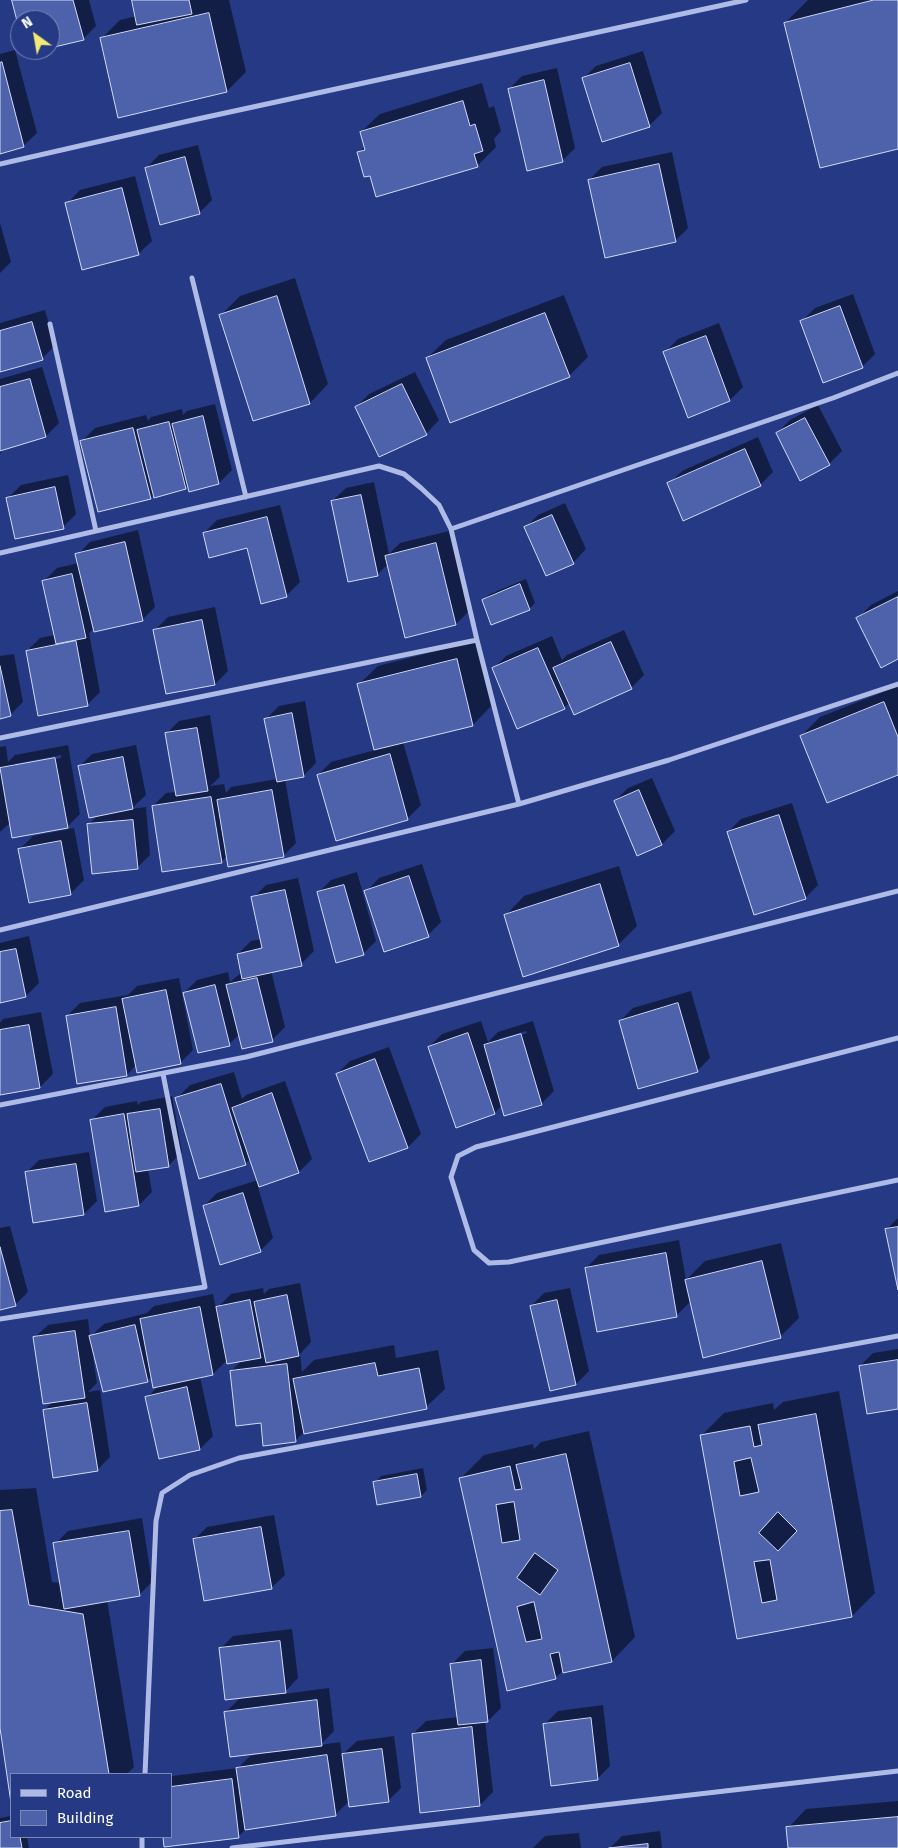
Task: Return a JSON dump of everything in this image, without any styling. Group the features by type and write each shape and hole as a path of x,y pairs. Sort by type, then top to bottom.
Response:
{"street":[{"path":"0,164 193,120 746,0"},
{"path":"192,278 246,496"},
{"path":"50,324 96,531"},
{"path":"451,530 833,398 898,373"},
{"path":"0,553 379,466 404,474 422,488 438,505 451,530 518,804"},
{"path":"0,738 477,640"},
{"path":"0,930 518,804 669,760 898,684"},
{"path":"0,1105 246,1057 898,891"},
{"path":"898,1038 476,1147 458,1156 451,1177 474,1250 489,1263 509,1262 898,1180"},
{"path":"0,1319 205,1287 163,1074"},
{"path":"145,1773 156,1521 162,1493 190,1474 239,1458 898,1336"},
{"path":"232,1848 898,1771"}],"building":[{"path":"12,0 73,0 84,40 60,46 60,10 14,10"},
{"path":"132,0 189,0 192,14 137,25"},
{"path":"874,0 898,0 898,149 820,168 784,23"},
{"path":"209,13 227,92 118,118 100,38"},
{"path":"2,62 24,147 0,154 0,63"},
{"path":"630,63 650,127 602,142 582,78"},
{"path":"544,80 563,162 527,171 508,89"},
{"path":"463,101 470,126 475,124 483,151 474,154 478,167 376,197 370,176 364,177 357,152 365,150 360,132"},
{"path":"185,157 200,214 160,225 145,168"},
{"path":"659,164 676,242 605,258 588,180"},
{"path":"122,188 139,255 82,270 65,203"},
{"path":"277,296 310,404 253,421 219,315"},
{"path":"840,306 863,368 823,383 800,321"},
{"path":"545,313 570,377 450,423 426,358"},
{"path":"32,322 43,360 0,372 0,331"},
{"path":"706,336 730,401 688,418 663,352"},
{"path":"30,379 46,437 0,451 0,387"},
{"path":"402,384 427,435 379,457 355,407"},
{"path":"203,416 219,484 189,492 172,424"},
{"path":"805,418 830,465 800,481 776,433"},
{"path":"169,422 186,489 154,498 137,430"},
{"path":"133,428 151,499 98,512 80,441"},
{"path":"745,449 761,486 683,521 667,483"},
{"path":"55,487 64,529 15,539 6,498"},
{"path":"361,495 378,576 348,582 331,501"},
{"path":"552,515 574,564 546,576 524,527"},
{"path":"267,517 287,597 261,604 247,548 209,558 203,533"},
{"path":"125,542 143,621 94,632 75,554"},
{"path":"436,543 456,625 405,638 385,556"},
{"path":"72,574 86,638 56,644 42,581"},
{"path":"520,584 530,610 491,625 482,600"},
{"path":"898,597 898,659 881,668 856,618"},
{"path":"202,620 215,685 166,694 153,630"},
{"path":"76,641 88,706 38,716 26,651"},
{"path":"611,642 632,689 574,715 553,668"},
{"path":"538,648 565,709 517,729 492,668"},
{"path":"457,659 473,726 374,750 357,684"},
{"path":"0,666 11,716 0,719"},
{"path":"884,702 898,737 898,775 827,803 800,736"},
{"path":"292,713 304,777 277,782 264,719"},
{"path":"197,728 208,791 176,796 165,733"},
{"path":"390,754 408,820 336,841 317,775"},
{"path":"123,757 133,809 89,818 78,766"},
{"path":"55,758 68,828 12,838 0,768"},
{"path":"272,790 284,857 228,867 217,800"},
{"path":"639,790 662,845 637,856 614,801"},
{"path":"211,797 222,863 162,872 152,806"},
{"path":"779,815 806,899 754,915 727,832"},
{"path":"133,820 138,869 92,874 87,824"},
{"path":"61,841 71,895 29,903 18,849"},
{"path":"409,876 429,937 384,952 364,891"},
{"path":"600,884 619,946 523,977 504,915"},
{"path":"344,885 364,955 336,963 317,892"},
{"path":"285,890 302,966 242,979 237,954 262,948 251,897"},
{"path":"16,949 26,997 0,1003 0,952"},
{"path":"257,978 273,1042 242,1049 226,985"},
{"path":"215,985 230,1046 198,1053 183,993"},
{"path":"166,990 181,1064 137,1073 122,999"},
{"path":"678,1003 698,1072 638,1089 619,1021"},
{"path":"116,1007 127,1076 77,1084 66,1016"},
{"path":"29,1025 40,1088 0,1095 0,1030"},
{"path":"468,1033 495,1114 456,1128 428,1047"},
{"path":"521,1034 542,1105 504,1116 484,1045"},
{"path":"375,1059 408,1148 369,1162 336,1074"},
{"path":"221,1084 246,1165 199,1179 175,1098"},
{"path":"272,1093 299,1173 259,1187 232,1108"},
{"path":"160,1109 169,1167 136,1172 127,1114"},
{"path":"124,1114 139,1206 105,1212 90,1120"},
{"path":"76,1164 84,1215 33,1223 25,1172"},
{"path":"243,1193 261,1252 220,1265 203,1206"},
{"path":"898,1227 898,1290 885,1229"},
{"path":"0,1247 16,1306 0,1310"},
{"path":"666,1253 677,1317 597,1332 585,1268"},
{"path":"762,1261 781,1338 703,1358 685,1280"},
{"path":"287,1295 299,1356 266,1363 254,1302"},
{"path":"250,1300 261,1358 227,1364 216,1307"},
{"path":"557,1300 576,1385 550,1391 530,1306"},
{"path":"200,1307 213,1375 153,1388 140,1319"},
{"path":"135,1325 148,1382 103,1392 89,1336"},
{"path":"75,1331 85,1398 43,1404 33,1337"},
{"path":"898,1360 898,1409 867,1414 859,1366"},
{"path":"375,1363 378,1376 419,1368 427,1409 304,1434 293,1379"},
{"path":"287,1364 296,1442 263,1446 261,1423 236,1426 230,1371"},
{"path":"187,1387 200,1450 159,1459 145,1397"},
{"path":"87,1403 98,1471 53,1478 43,1410"},
{"path":"816,1414 852,1617 737,1639 700,1435 750,1426 754,1447 762,1445 758,1425","holes":["751,1458 759,1492 740,1496 734,1462","778,1512 797,1531 778,1551 759,1533","770,1560 777,1600 762,1603 754,1562"]},
{"path":"566,1454 612,1662 563,1673 559,1652 550,1654 556,1679 507,1691 459,1478 510,1466 515,1490 522,1489 516,1465","holes":["514,1502 520,1540 502,1543 496,1505","535,1553 558,1570 540,1595 517,1578","534,1602 542,1639 526,1642 517,1607"]},
{"path":"417,1474 421,1497 377,1505 373,1482"},
{"path":"12,1510 29,1605 83,1614 109,1773 10,1773 10,1796 0,1728 0,1511"},
{"path":"261,1527 272,1589 204,1601 193,1539"},
{"path":"129,1531 140,1596 64,1609 53,1543"},
{"path":"280,1641 286,1693 225,1700 219,1648"},
{"path":"481,1660 488,1722 458,1725 450,1664"},
{"path":"317,1700 322,1746 230,1757 224,1712"},
{"path":"591,1718 598,1780 551,1786 543,1724"},
{"path":"472,1727 480,1806 420,1813 412,1734"},
{"path":"382,1749 389,1802 349,1807 342,1754"},
{"path":"327,1755 336,1816 245,1830 236,1768"},
{"path":"232,1779 239,1838 164,1847 163,1838 172,1838 172,1787"},
{"path":"898,1817 898,1848 788,1848 786,1827"},
{"path":"10,1821 10,1838 20,1838 22,1848 0,1848 0,1823"},
{"path":"648,1844 648,1848 609,1848"}]}
